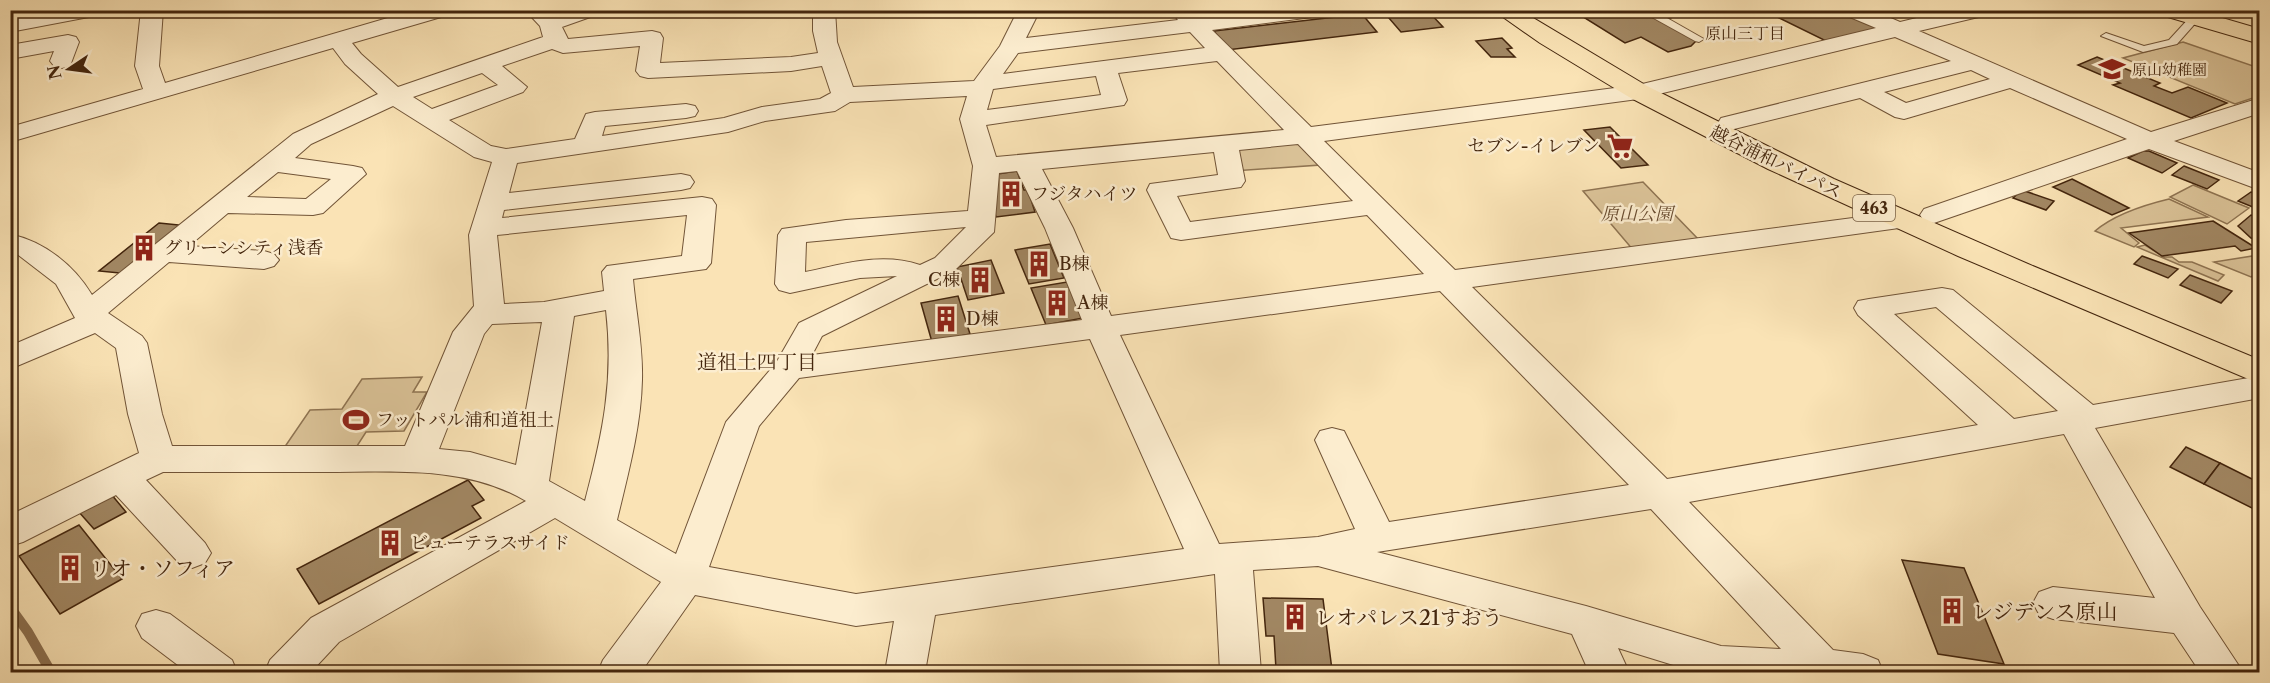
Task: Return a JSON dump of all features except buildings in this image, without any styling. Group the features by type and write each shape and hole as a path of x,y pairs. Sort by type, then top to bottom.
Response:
{"highway":[{"name":"越谷浦和バイパス","path":"1504,10 1555,44 1650,89 1934,215 2259,351"},
{"name":"越谷浦和バイパス","path":"1533,10 1650,89 1782,166 2060,290 2259,373"},
{"path":"2169,10 2259,37"}],"street":[{"path":"10,25 94,10"},
{"path":"152,10 147,66 156,92"},
{"path":"10,135 440,10"},
{"path":"10,359 93,317 163,253 302,139 394,96 484,64 547,25 588,10"},
{"path":"824,10 822,19 831,58 844,95"},
{"path":"618,672 686,578 743,422 789,369 810,330 945,264 980,232 986,166 972,119 983,85 1011,47 1029,10"},
{"path":"1011,47 1188,18 1320,10"},
{"path":"1853,10 2148,140 2259,182"},
{"path":"986,166 1303,136 1650,89 1979,10"},
{"path":"1188,18 1444,280 1659,494 1822,666"},
{"path":"547,25 563,46 652,38 648,71 791,64 831,58"},
{"path":"337,39 353,59 394,96 483,152 506,157 586,145 662,164"},
{"path":"10,52 68,42 62,61"},
{"path":"489,216 662,164 705,128 762,114 826,106 844,95 983,85 1222,53"},
{"path":"1731,123 1972,63"},
{"path":"431,118 515,87 484,64"},
{"path":"972,119 1115,100 1105,68"},
{"path":"1861,89 1904,112 2011,80"},
{"path":"1934,215 2148,140 2259,105"},
{"path":"586,145 595,119 705,109 705,128"},
{"path":"1223,144 1228,154 1232,181 1161,190 1181,232 1373,206"},
{"path":"417,459 469,332 489,307 483,235 506,157"},
{"path":"221,205 313,207 353,174 273,163"},
{"path":"1026,163 1059,228 1100,326 1221,559 1241,672"},
{"path":"489,216 702,205 696,263 617,272 625,334 626,381 619,437 597,526"},
{"path":"923,275 898,267 860,269 790,284 792,235 846,228 981,218"},
{"path":"789,369 1899,220"},
{"path":"10,242 27,248 68,279 93,317 131,343 145,414 158,459"},
{"path":"163,253 264,260"},
{"path":"2005,430 1869,308 1942,297 2079,418 2186,618 2222,672"},
{"path":"483,315 560,309 619,298"},
{"path":"542,494 560,309"},
{"path":"10,532 158,459 417,459 470,465 516,478 686,578 856,610 1221,559 1318,552 1378,538 1659,494 2005,430 2259,387"},
{"path":"1332,440 1378,538"},
{"path":"122,477 192,553"},
{"path":"285,672 325,630 542,494"},
{"path":"1318,552 1586,622 1722,663 1767,670 1822,666 1863,672"},
{"path":"905,672 917,601"},
{"path":"2053,603 2186,618"},
{"path":"1586,622 1609,672"},
{"path":"156,626 217,672"}],"lane":[{"path":"1644,10 1699,39"},
{"path":"2106,36 2143,49 2173,42 2196,18"}],"green space":[{"path":"2183,42 2259,68 2259,96 2235,104 2123,58"},
{"path":"1295,141 1320,165 1233,171 1228,147"},
{"name":"原山公園","path":"1643,182 1700,241 1634,251 1583,191"},
{"path":"2193,185 2249,208 2227,224 2170,197"},
{"path":"2169,199 2208,217 2121,228 2139,243 2134,247 2095,231 2121,215"},
{"path":"2145,245 2164,257 2172,257 2179,262 2192,262 2224,275 2218,281 2137,247"},
{"path":"2259,255 2259,271 2251,277 2214,262"},
{"name":"フットパル浦和道祖土","path":"422,377 413,392 427,392 404,431 366,432 357,446 284,448 310,410 342,409 362,379"}],"waterway":[{"path":"10,607 28,632 51,672"}],"place":[{"name":"原山幼稚園","path":"2112,69"},
{"name":"セブン-イレブン","path":"1620,146"},
{"name":"フジタハイツ","path":"1011,194"},
{"name":"グリーンシティ浅香","path":"144,248"},
{"name":"B棟","path":"1039,264"},
{"name":"C棟","path":"980,280"},
{"name":"A棟","path":"1057,303"},
{"name":"D棟","path":"946,319"},
{"name":"フットパル浦和道祖土","path":"356,420"},
{"name":"ビューテラスサイド","path":"390,543"},
{"name":"リオ・ソフィア","path":"70,568"},
{"name":"レジデンス原山","path":"1952,611"},
{"name":"レオパレス21すおう","path":"1295,617"}],"district":[{"name":"原山三丁目","path":"1745,33"},
{"name":"道祖土四丁目","path":"757,362"}]}
